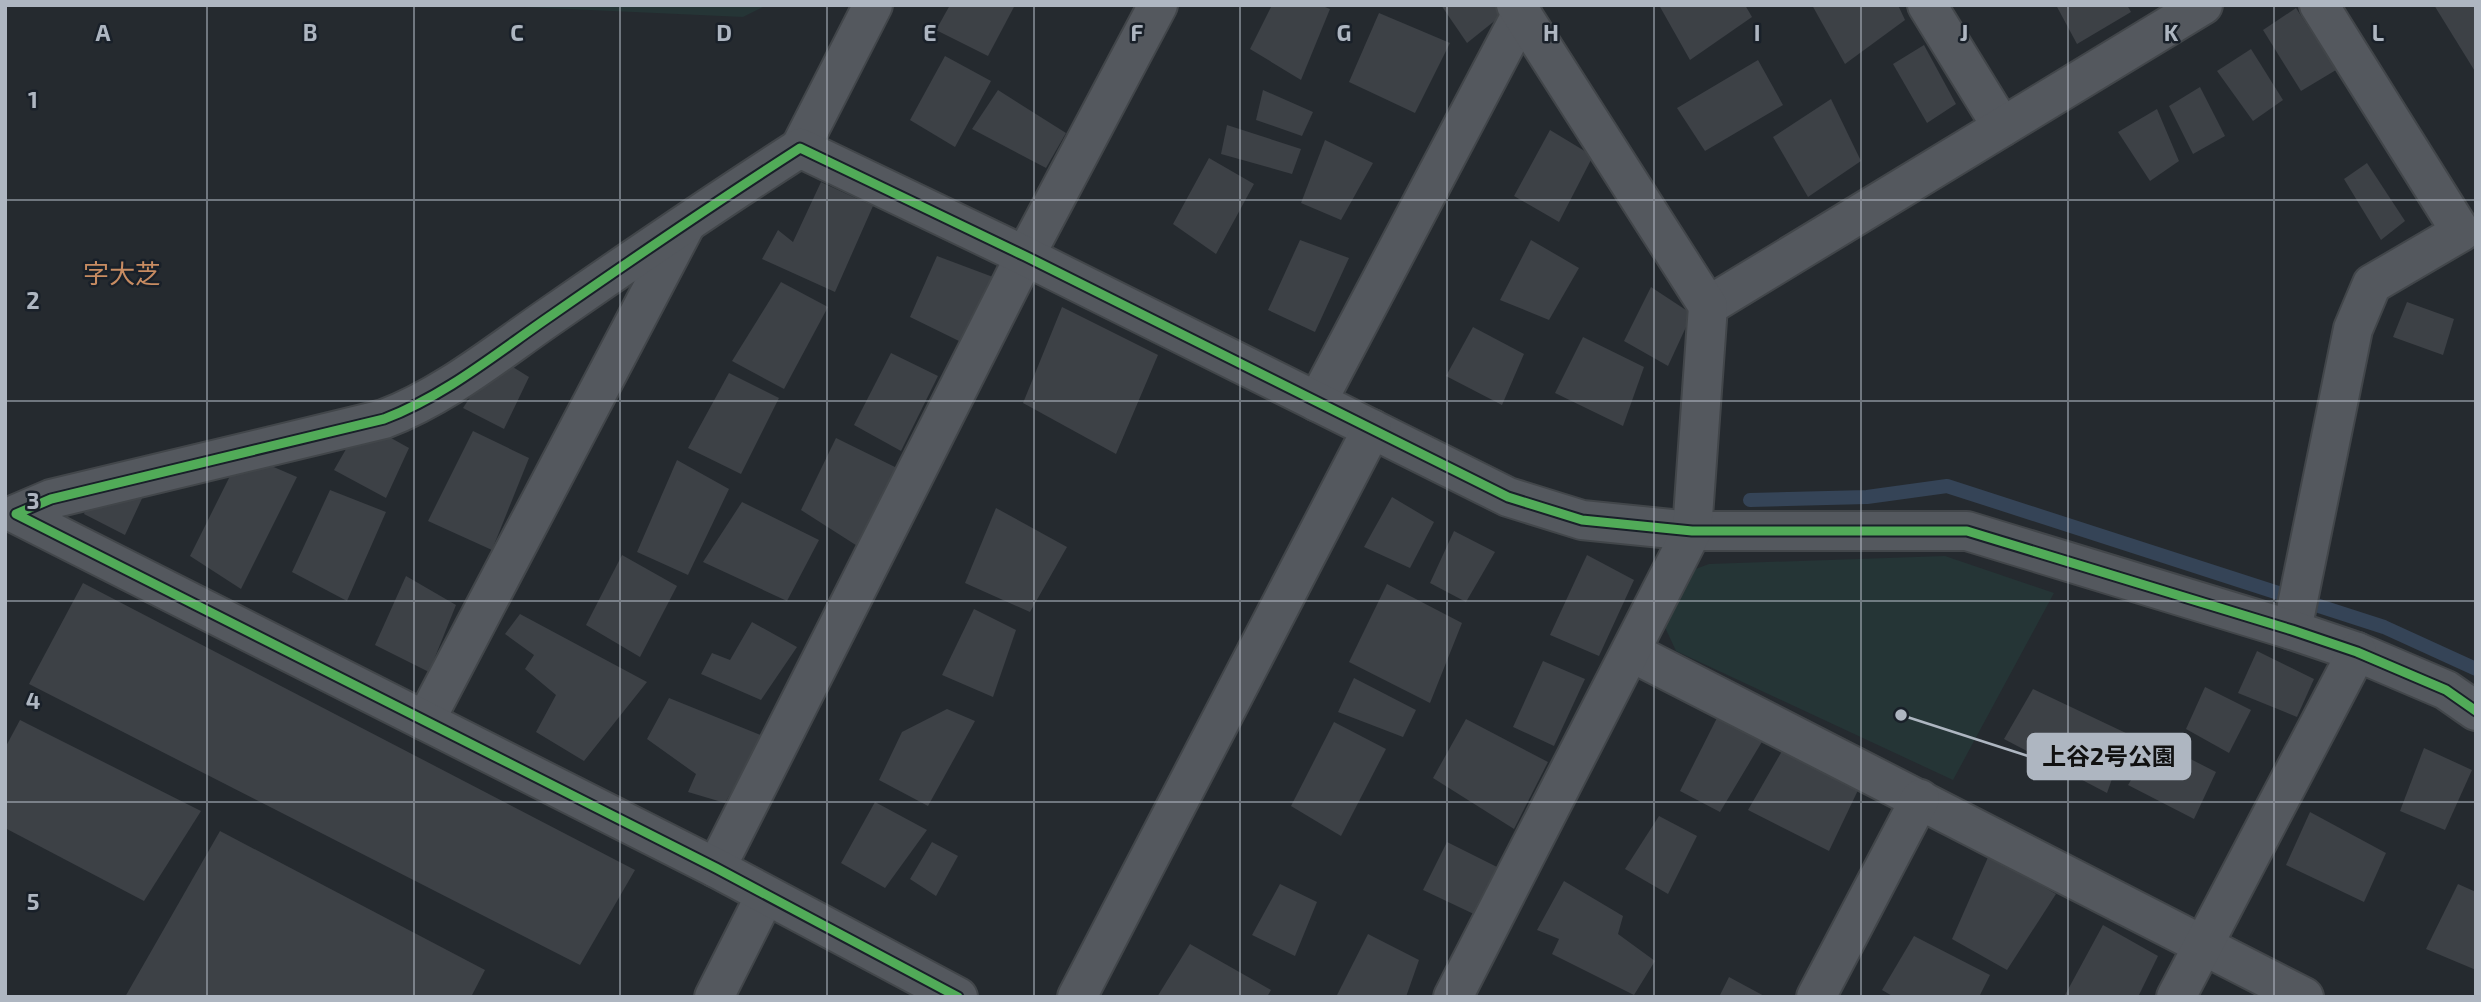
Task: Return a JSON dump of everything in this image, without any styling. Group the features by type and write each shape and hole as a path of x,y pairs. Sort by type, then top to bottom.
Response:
{"street":[{"path":"10,516 51,499 384,419 407,410 450,385 687,221 800,149 873,5"},
{"path":"716,868 1025,256 1158,5"},
{"path":"1927,5 2002,127"},
{"path":"1708,306 2203,5"},
{"path":"2296,605 2353,329 2372,284 2468,230 2319,5"},
{"path":"1317,402 1519,9"},
{"path":"1453,997 1692,531 1708,306 1519,9"},
{"path":"800,149 1025,256 1508,497 1582,520 1692,531 1966,531 2296,605 2357,652 2446,690 2476,711"},
{"path":"425,722 687,221"},
{"path":"1077,997 1372,429"},
{"path":"10,516 716,868 958,997"},
{"path":"1632,652 2304,997"},
{"path":"2176,997 2357,652"},
{"path":"1816,997 1920,799"},
{"path":"714,997 765,896"}],"shaded area":[{"path":"478,5 767,5 743,17"},
{"path":"1945,556 2054,593 1953,780 1676,651 1663,623 1690,571 1709,564"}],"building":[{"path":"950,5 1015,5 988,56 936,30"},
{"path":"1272,5 1320,5 1330,9 1301,80 1250,49"},
{"path":"1441,5 1497,5 1502,15 1467,43"},
{"path":"1659,5 1745,5 1752,17 1690,60"},
{"path":"1812,5 1898,5 1905,20 1845,64"},
{"path":"2056,5 2127,5 2131,12 2077,44"},
{"path":"2434,5 2476,5 2476,73"},
{"path":"2296,8 2336,70 2301,91 2263,30"},
{"path":"1379,13 1450,43 1415,113 1349,82"},
{"path":"1924,45 1956,104 1927,123 1893,64"},
{"path":"2251,49 2283,100 2253,121 2217,71"},
{"path":"945,56 991,81 955,147 910,120"},
{"path":"1758,60 1783,105 1705,151 1677,108"},
{"path":"2200,87 2225,136 2193,154 2169,106"},
{"path":"998,90 1066,133 1046,168 972,129"},
{"path":"1263,90 1313,112 1302,136 1256,120"},
{"path":"1831,99 1861,161 1808,197 1773,137"},
{"path":"2157,109 2179,161 2150,181 2118,132"},
{"path":"1227,125 1301,149 1292,174 1221,154"},
{"path":"1550,130 1593,156 1559,222 1514,196"},
{"path":"1325,140 1373,163 1341,220 1301,203"},
{"path":"1209,158 1254,184 1216,254 1173,224"},
{"path":"2367,163 2405,221 2381,240 2344,179"},
{"path":"821,182 873,206 835,292 762,259 778,230 793,242"},
{"path":"1300,240 1349,258 1315,332 1268,310"},
{"path":"1531,240 1579,268 1549,320 1500,300"},
{"path":"937,256 993,277 959,341 910,317"},
{"path":"781,282 828,307 784,389 732,361"},
{"path":"1651,287 1692,314 1668,366 1624,341"},
{"path":"2407,302 2454,319 2443,355 2393,337"},
{"path":"1062,307 1158,355 1116,454 1023,403"},
{"path":"1473,327 1524,354 1502,405 1446,376"},
{"path":"1583,337 1644,367 1623,426 1555,393"},
{"path":"891,353 938,376 901,451 854,425"},
{"path":"505,362 529,377 504,429 463,408 489,368"},
{"path":"729,373 779,398 741,474 688,448"},
{"path":"473,431 529,458 492,550 428,521"},
{"path":"382,433 409,448 386,498 334,470 353,437"},
{"path":"836,438 897,468 862,549 801,510"},
{"path":"677,460 729,489 688,575 637,552"},
{"path":"262,462 297,477 241,589 190,556 233,470"},
{"path":"146,490 125,535 84,514 89,500"},
{"path":"330,490 386,512 347,601 292,572"},
{"path":"1392,497 1434,522 1410,568 1364,547"},
{"path":"742,502 819,540 787,601 703,562"},
{"path":"996,508 1067,547 1030,612 965,583"},
{"path":"1454,531 1495,552 1466,602 1430,583"},
{"path":"622,555 677,586 640,657 586,625"},
{"path":"1587,555 1634,580 1599,656 1550,635"},
{"path":"406,576 456,605 429,672 375,645"},
{"path":"83,583 635,870 580,965 29,684"},
{"path":"1387,584 1462,623 1430,703 1349,662"},
{"path":"974,609 1016,630 993,697 942,675"},
{"path":"520,614 647,682 584,761 536,732 556,695 525,669 534,655 505,634"},
{"path":"752,622 797,647 761,700 701,674 712,653 730,660"},
{"path":"2257,651 2314,679 2297,717 2238,693"},
{"path":"1543,661 1585,679 1554,746 1513,727"},
{"path":"1354,678 1416,710 1403,737 1338,712"},
{"path":"2205,687 2251,710 2229,753 2186,729"},
{"path":"2033,689 2128,734 2107,793 2004,739"},
{"path":"669,698 763,736 725,803 688,792 696,774 647,739"},
{"path":"947,709 975,721 928,806 879,780 902,732"},
{"path":"1718,716 1763,740 1720,812 1680,791"},
{"path":"1466,719 1548,762 1514,829 1433,778"},
{"path":"20,720 201,811 144,901 5,828 5,748"},
{"path":"1334,722 1386,749 1341,836 1291,806"},
{"path":"2155,741 2216,772 2194,819 2128,785"},
{"path":"1786,744 1860,786 1829,851 1748,810"},
{"path":"2424,748 2472,770 2445,830 2400,811"},
{"path":"875,802 927,830 885,888 841,863"},
{"path":"2310,812 2386,853 2364,902 2286,865"},
{"path":"1659,816 1697,836 1668,894 1625,869"},
{"path":"220,831 485,970 471,997 125,997"},
{"path":"932,842 958,856 936,896 910,879"},
{"path":"1447,842 1501,869 1478,916 1423,890"},
{"path":"1989,855 2056,894 2007,970 1952,939"},
{"path":"1564,881 1623,916 1618,934 1655,961 1634,995 1552,954 1559,939 1537,930"},
{"path":"1280,884 1317,902 1295,956 1252,935"},
{"path":"2458,884 2476,892 2476,970 2426,949"},
{"path":"2103,925 2158,956 2138,997 2065,995"},
{"path":"1368,934 1419,960 1406,997 1336,997"},
{"path":"1914,936 1990,975 1979,997 1894,997 1882,990"},
{"path":"1190,944 1271,990 1267,997 1157,997"},
{"path":"1729,977 1766,997 1719,997"}],"waterway":[{"path":"1750,500 1867,497 1947,486 2384,627 2476,669"}],"cycle path":[{"path":"958,997 716,868 16,514 51,499 384,419 407,409 450,386 644,251 800,148 1025,256 1508,497 1582,520 1692,531 1967,531 2357,652 2446,690 2476,711"}],"place":[{"name":"上谷2号公園","path":"1901,715"}],"district":[{"name":"字大芝","path":"122,274"}]}
